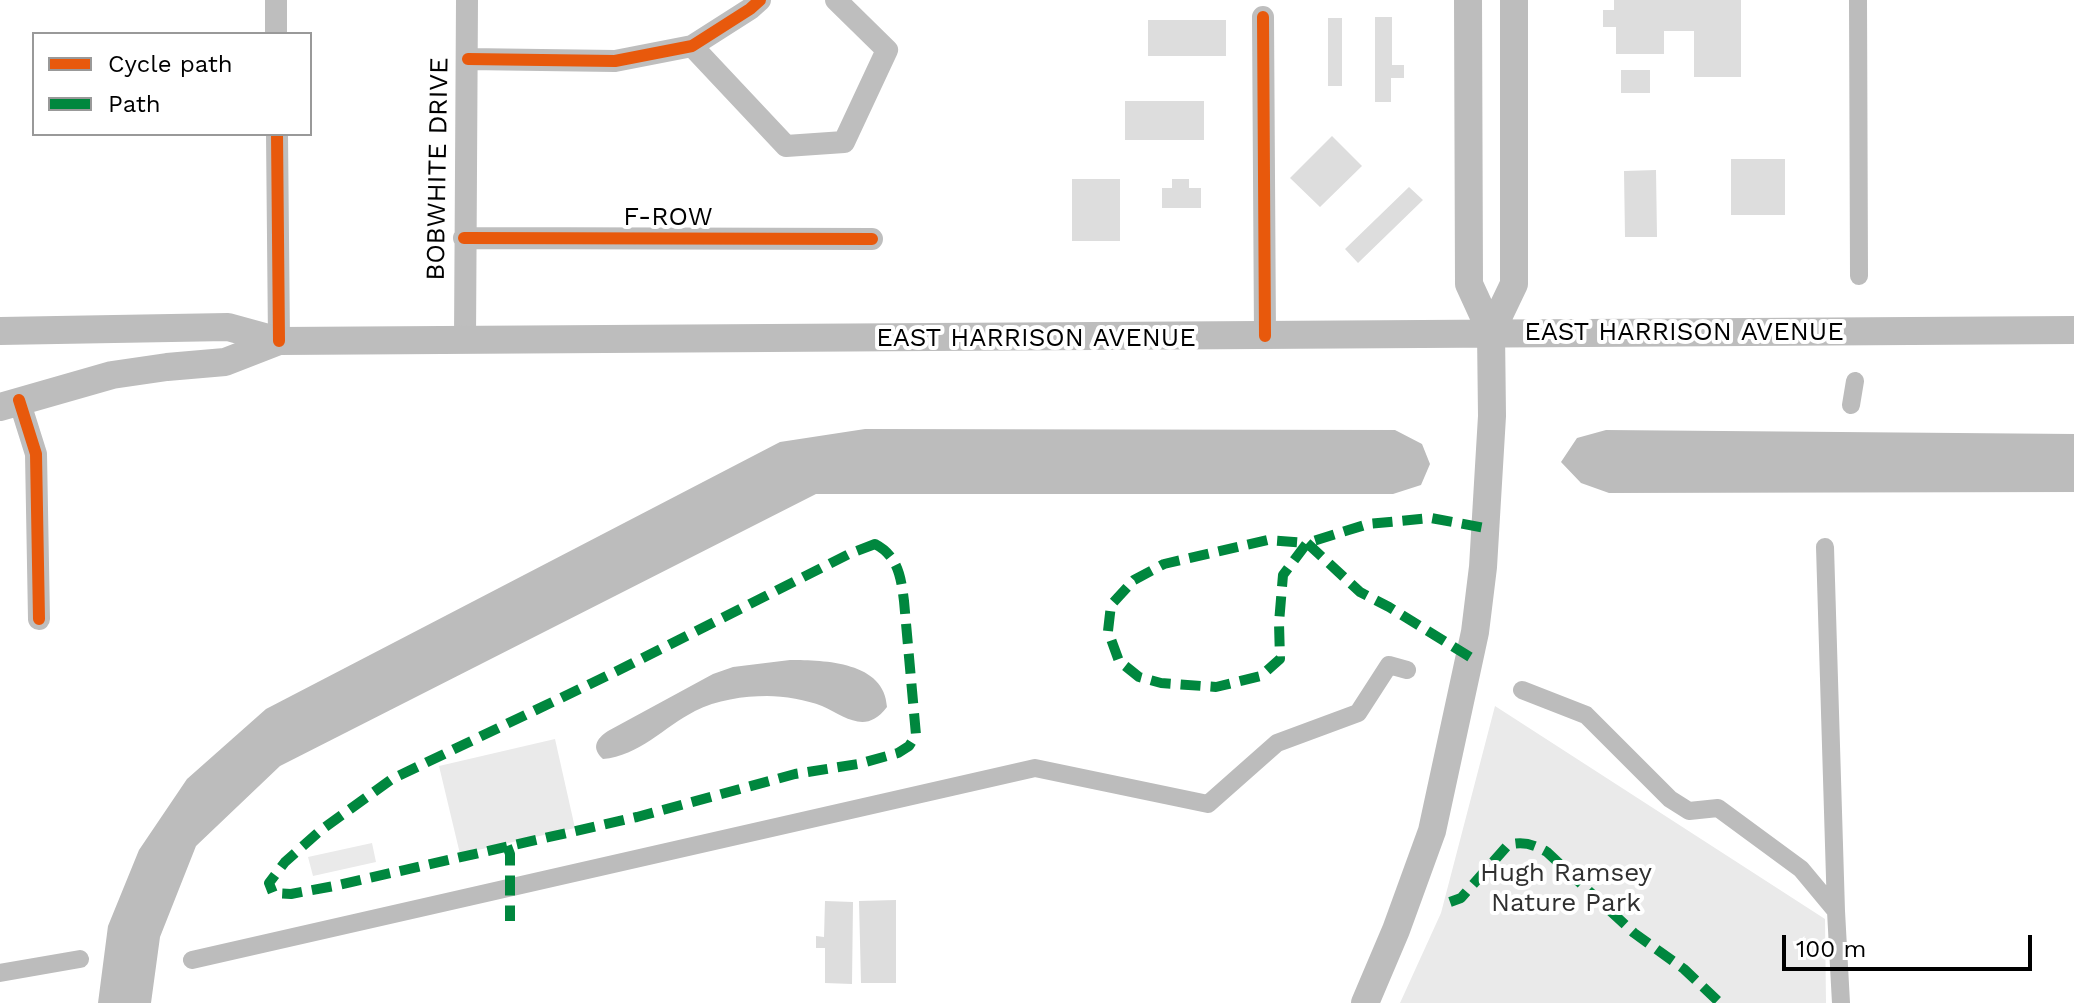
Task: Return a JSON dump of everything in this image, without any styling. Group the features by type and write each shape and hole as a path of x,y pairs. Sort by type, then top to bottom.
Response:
{"main road":[{"path":"1365,1003 1432,831 1475,632 1483,567 1492,416 1491,332 1469,284 1468,0"},
{"path":"1491,332 1514,284 1514,0"},
{"name":"EAST HARRISON AVENUE","path":"0,331 228,327 279,341 2074,330"},
{"path":"10,403 112,375 225,362 279,341"}],"street":[{"path":"276,0 276,32"},
{"name":"BOBWHITE DRIVE","path":"465,340 467,0"},
{"path":"468,59 615,61 692,46 760,0"},
{"path":"692,46 786,146 844,142 887,50 836,0"},
{"path":"1263,17 1265,336"},
{"path":"277,136 279,341"},
{"name":"F-ROW","path":"464,238 872,239"},
{"path":"10,403 36,454 39,619"}],"green space":[{"name":"Hugh Ramsey Nature Park","path":"1495,706 1825,919 1826,1003 1400,1003 1441,913"},
{"path":"555,739 575,828 460,854 439,766"},
{"path":"372,843 376,862 313,876 308,857"}],"shaded area":[{"path":"865,429 1395,430 1422,444 1430,464 1421,485 1393,494 816,494 280,766 196,846 160,937 151,1003 98,1003 108,926 139,850 187,779 266,709 780,442"},
{"path":"1606,430 2074,434 2074,492 1609,493 1581,483 1561,462 1577,438"},
{"path":"790,660 836,663 865,672 884,692 887,707 864,722 795,699 767,696 740,698 695,711 651,740 616,757 603,759 597,751 598,740 608,731 713,674 733,667"}],"building":[{"path":"1614,0 1741,0 1741,77 1694,77 1694,31 1664,31 1664,54 1616,54 1616,27 1603,27 1603,10 1614,10"},
{"path":"1375,17 1392,17 1392,65 1404,65 1404,78 1391,78 1391,102 1375,102"},
{"path":"1328,18 1342,18 1342,86 1328,86"},
{"path":"1148,20 1226,20 1226,56 1148,56"},
{"path":"1621,70 1650,70 1650,93 1621,93"},
{"path":"1125,101 1204,101 1204,140 1125,140"},
{"path":"1332,136 1362,166 1320,207 1290,178"},
{"path":"1731,159 1785,159 1785,215 1731,215"},
{"path":"1656,170 1657,237 1625,237 1624,171"},
{"path":"1072,179 1120,179 1120,241 1072,241"},
{"path":"1172,179 1189,179 1189,188 1201,188 1201,208 1162,208 1162,188 1172,188"},
{"path":"1409,187 1423,200 1358,263 1345,249"},
{"path":"896,900 896,983 861,983 859,901"},
{"path":"825,901 853,902 852,984 825,983 825,948 816,948 816,936 824,937"}],"waterway":[{"path":"1858,0 1859,276"},
{"path":"1851,405 1855,381"},
{"path":"1825,547 1836,911"},
{"path":"192,960 1035,768 1208,804 1277,743 1358,713 1389,665 1407,670"},
{"path":"1522,690 1586,715 1670,799 1689,811 1718,808 1801,869 1836,911 1841,1003"},
{"path":"0,973 80,959"}],"marked path":[{"path":"1470,657 1360,592 1307,543 1268,540 1164,564 1134,580 1111,605 1108,631 1119,661 1139,677 1161,683 1216,687 1261,676 1280,659 1283,575 1307,543 1368,524 1431,518 1485,528"},
{"path":"875,544 893,561 900,576 904,601 916,735 909,746 898,753 858,764 795,774 637,817 334,886 291,894 273,893 269,883 285,862 321,830 392,779 875,544"},
{"path":"1450,902 1461,898 1508,845 1532,845 1547,852 1634,933 1684,969 1720,1003"},
{"path":"507,846 510,854 510,921"}],"cycle path":[{"path":"468,59 615,61 692,46 760,0"},
{"path":"1263,17 1265,336"},
{"path":"277,136 279,341"},
{"path":"464,238 872,239"},
{"path":"19,400 36,454 39,619"}]}
